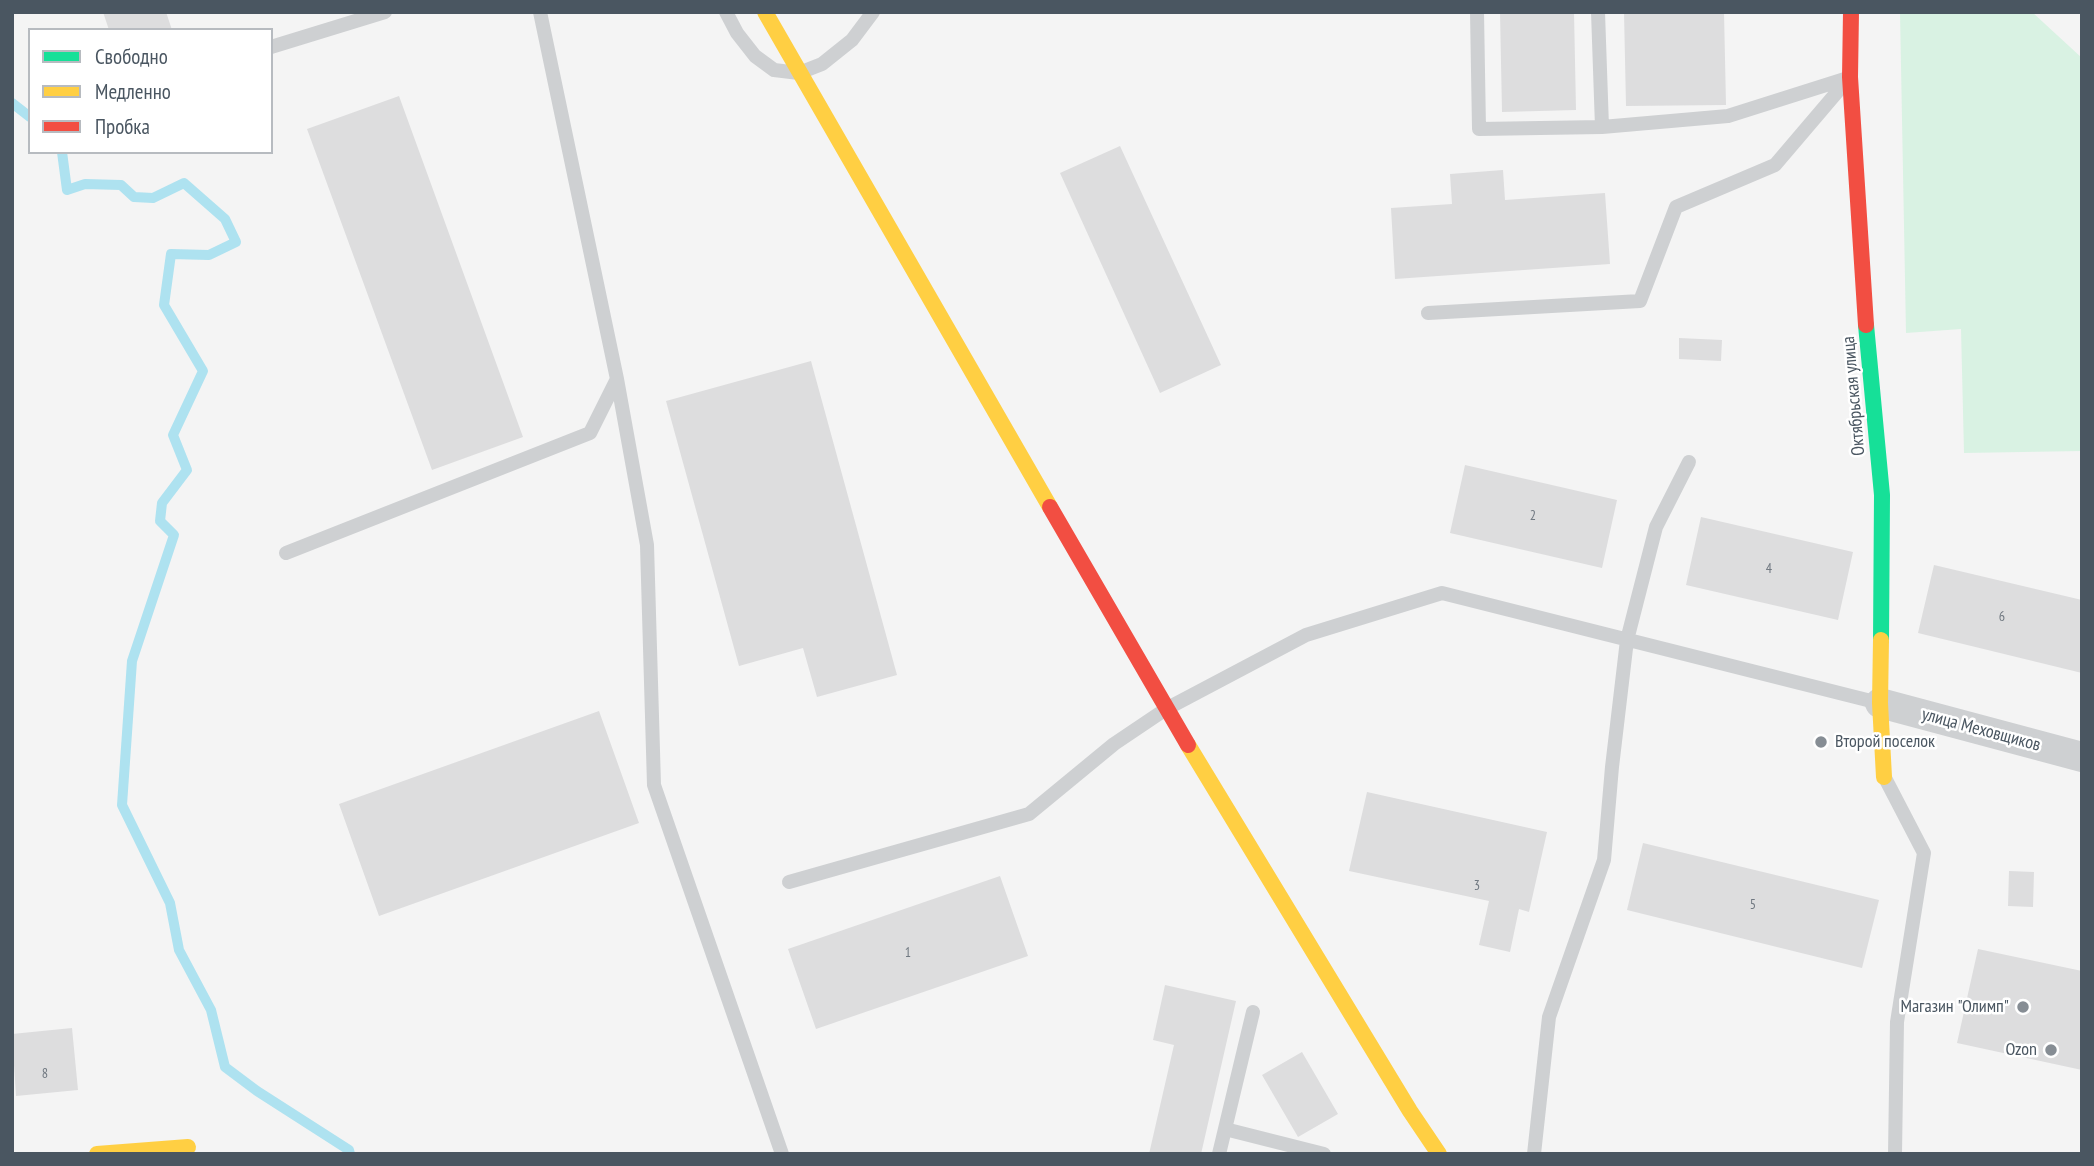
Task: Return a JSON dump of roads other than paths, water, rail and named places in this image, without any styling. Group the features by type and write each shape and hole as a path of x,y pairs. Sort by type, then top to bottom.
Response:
{"street":[{"path":"765,12 1166,709 1410,1111 1439,1154"},
{"name":"Октябрьская улица","path":"1851,12 1850,77 1861,267 1882,495 1880,703 1884,776"},
{"name":"улица Меховщиков","path":"1880,703 2082,757"},
{"path":"97,1154 188,1147"}],"lane":[{"path":"273,46 385,12"},
{"path":"540,12 617,379 647,545 654,785 782,1154"},
{"path":"726,12 737,33 755,56 774,70 799,74 822,64 852,40 873,12"},
{"path":"1477,12 1479,129 1602,127 1728,116 1850,77"},
{"path":"1598,12 1602,127"},
{"path":"1428,313 1640,301 1676,207 1774,165 1850,77"},
{"path":"286,553 590,433 617,379"},
{"path":"1534,1154 1549,1017 1604,860 1627,640 1656,527 1689,463"},
{"path":"789,882 1029,814 1114,744 1166,709 1306,635 1443,593 1880,703"},
{"path":"1884,776 1924,853 1896,1022 1895,1154"},
{"path":"1219,1154 1252,1012"},
{"path":"1225,1129 1324,1154"}],"waterway":[{"path":"12,103 28,115"},
{"path":"62,154 67,190 85,184 121,185 134,197 153,198 184,183 225,219 236,242 209,255 171,254 164,305 203,371 173,435 187,470 162,503 160,521 174,535 132,661 122,805 170,903 179,950 211,1010 225,1067 257,1091 349,1150 350,1154"}],"place":[{"name":"Второй поселок","path":"1821,742"},
{"name":"Магазин \"Олимп\"","path":"2023,1007"},
{"name":"Ozon","path":"2051,1050"}]}
